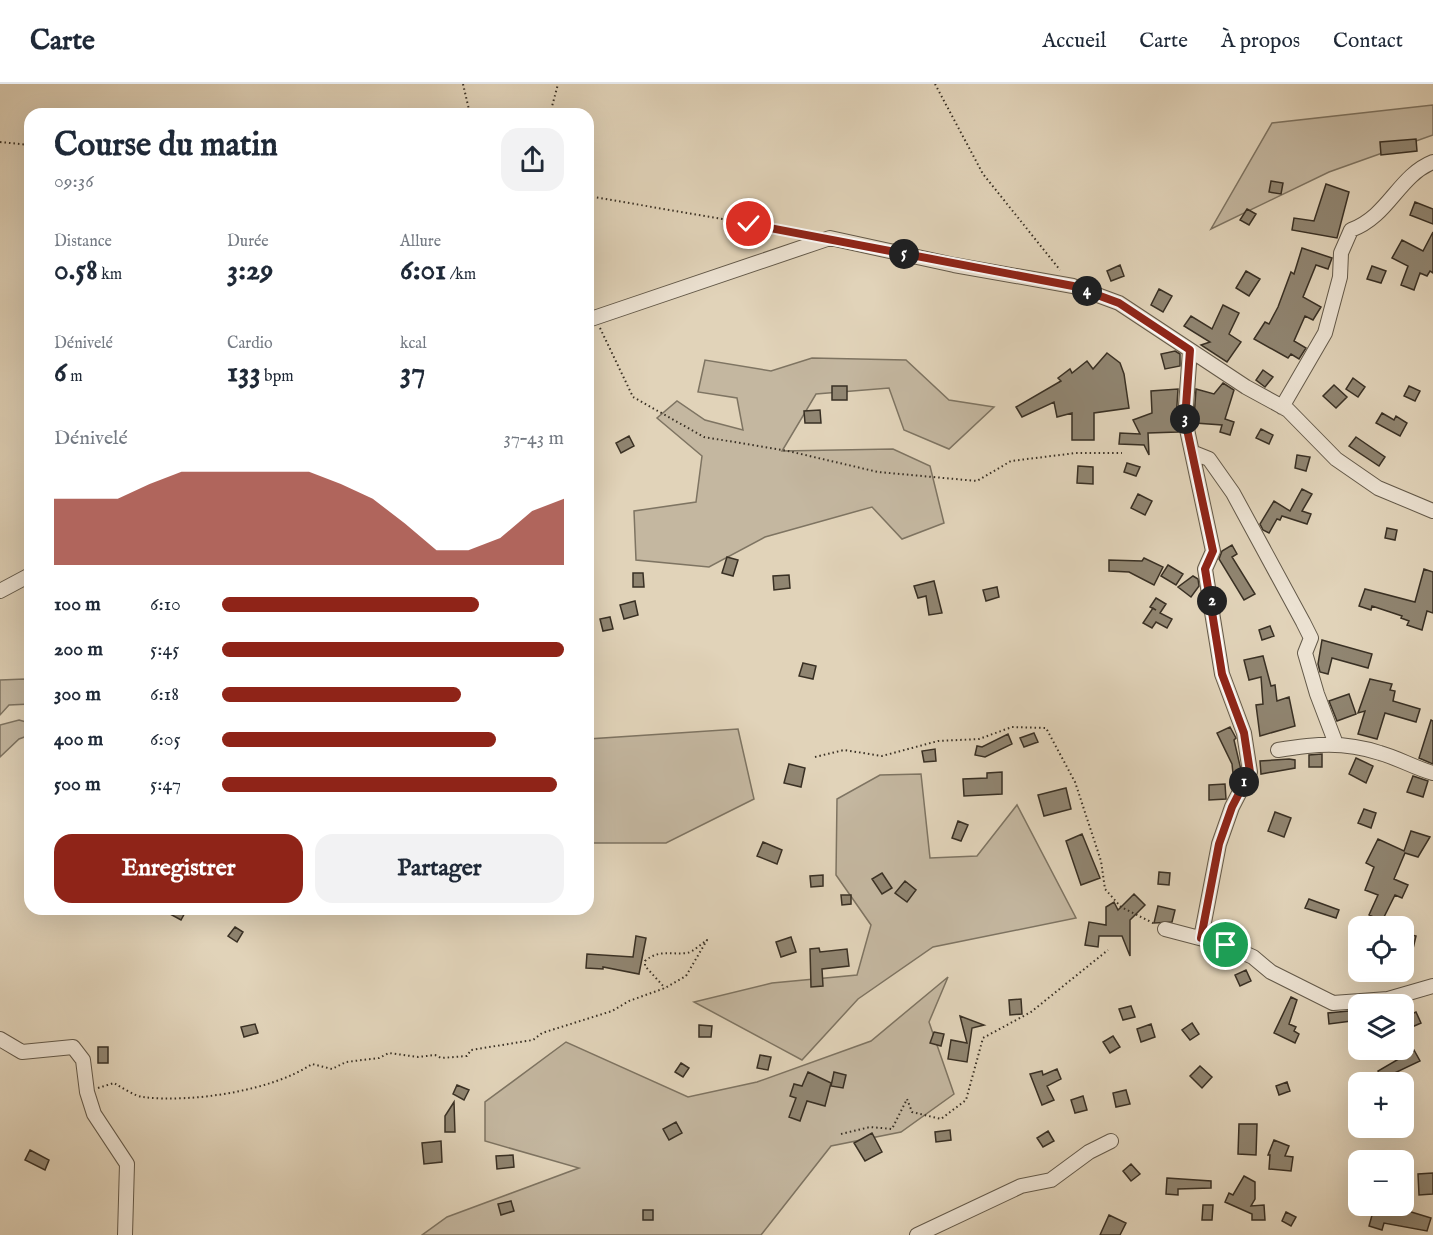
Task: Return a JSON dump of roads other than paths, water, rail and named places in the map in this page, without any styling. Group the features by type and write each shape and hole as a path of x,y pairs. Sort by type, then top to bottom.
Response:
{"street":[{"path":"1282,406 1325,333 1340,277 1341,253 1351,230 1379,215 1420,167 1433,162"},
{"path":"594,318 830,238 954,265 1073,286 1119,303 1190,350 1282,406 1336,459 1378,488 1433,511"},
{"path":"1190,350 1185,420 1194,453 1213,551 1205,569 1222,674 1244,733 1250,772 1232,807 1219,844 1201,938"},
{"path":"1194,453 1209,459 1233,494 1311,638 1305,653 1317,694 1336,744"},
{"path":"0,591 24,577"},
{"path":"1278,750 1317,743 1336,744 1380,753 1433,773"},
{"path":"1164,929 1201,938 1253,957 1271,972 1333,1004 1388,999 1433,986"},
{"path":"0,1040 22,1052 73,1047 83,1060 87,1092 94,1114 127,1164 125,1235"},
{"path":"917,1235 1021,1186 1051,1180 1089,1152 1111,1141"}]}
